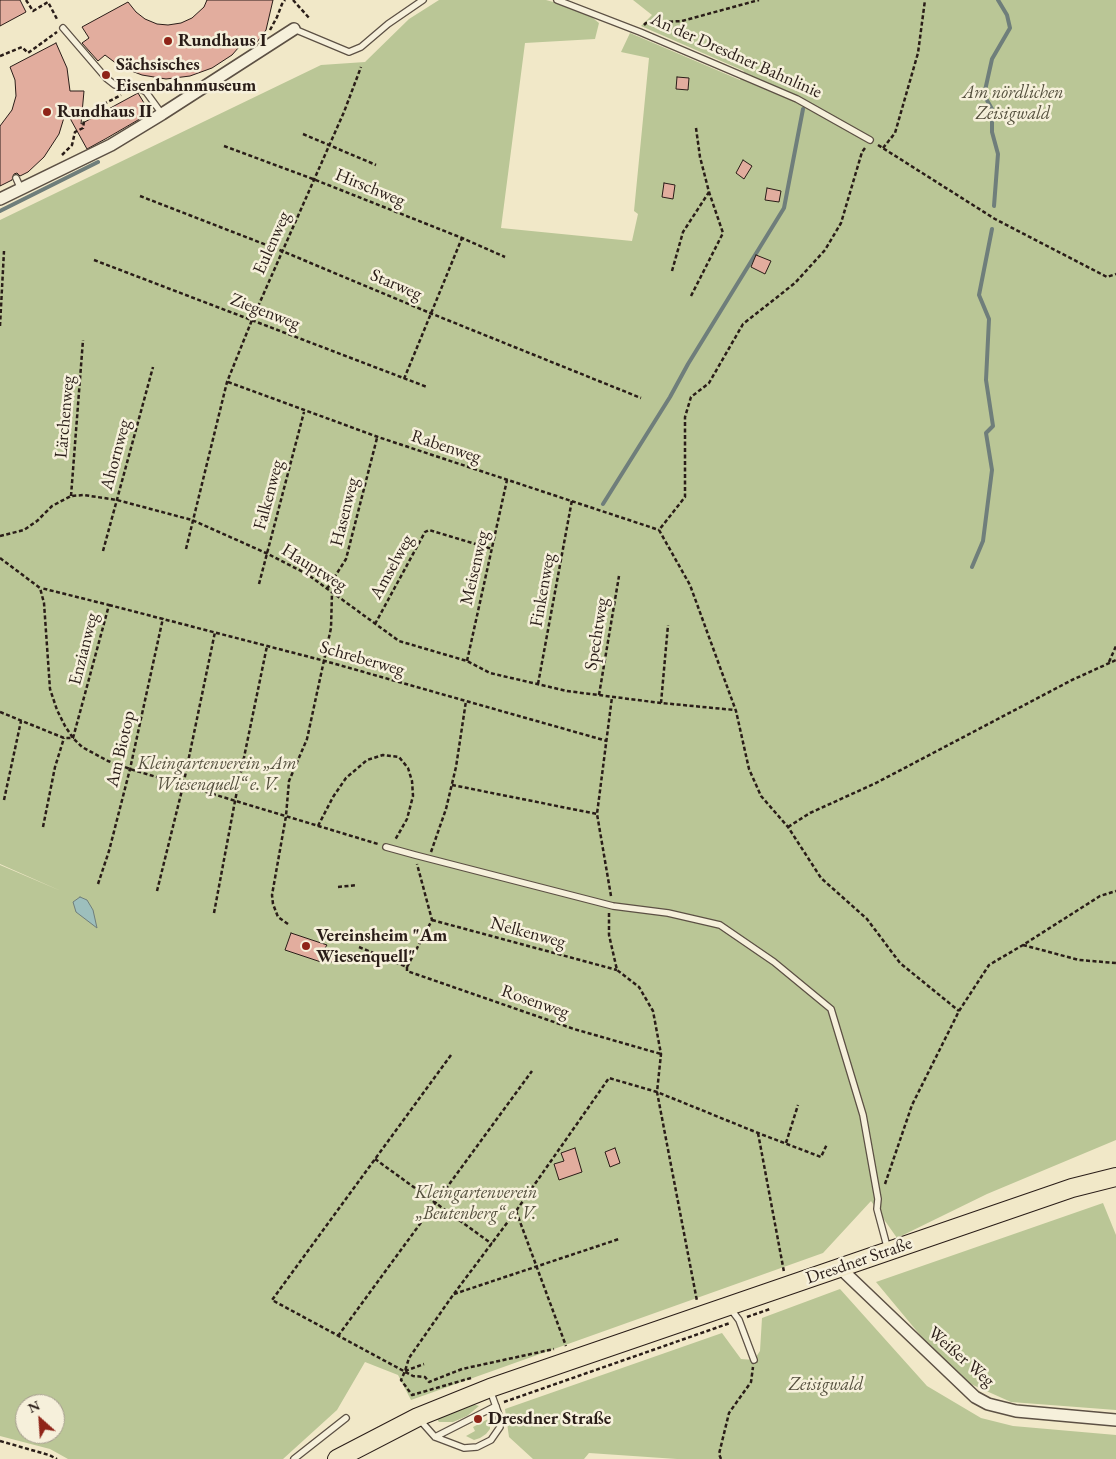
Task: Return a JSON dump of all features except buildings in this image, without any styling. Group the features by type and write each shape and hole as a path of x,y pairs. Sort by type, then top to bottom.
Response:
{"main road":[{"path":"1072,1188 1116,1166"},
{"path":"1072,1188 1116,1177"},
{"name":"Dresdner Straße","path":"337,1459 418,1417 490,1388 734,1313 840,1268 1072,1188"}],"street":[{"path":"0,199 111,145 294,29"},
{"name":"Weißer Weg","path":"840,1268 955,1380 982,1401 1016,1411 1116,1420"}],"lane":[{"path":"294,29 350,52 361,47 388,24 423,0"},
{"name":"An der Dresdner Bahnlinie","path":"557,0 640,32 797,99 870,140"},
{"path":"63,28 106,78 115,84 139,88 146,92 162,114"},
{"path":"16,178 21,189"},
{"path":"389,847 611,906 668,913 720,925 774,962 831,1009 863,1115 878,1199 878,1209 888,1251"},
{"path":"734,1313 754,1360"},
{"path":"418,1417 435,1437 464,1448 477,1446 492,1440 500,1427 499,1415 490,1388"},
{"path":"435,1437 496,1406"},
{"path":"294,1459 346,1418"}],"path":[{"path":"0,56 22,47 28,53 63,28 48,2 33,11 26,0"},
{"path":"294,0 310,18"},
{"path":"640,32 646,23 682,21 759,0"},
{"path":"882,148 895,133 918,53 924,0"},
{"name":"Eulenweg","path":"186,549 228,382 252,320 361,67"},
{"path":"59,158 72,145 75,132 83,128 85,114 122,95"},
{"path":"691,296 723,233 709,192 700,157 696,128"},
{"path":"303,134 376,165"},
{"path":"959,1011 900,963 867,919 822,878 788,827 761,796 749,769 736,710 690,586 659,530 685,497 685,417 691,397 709,384 743,324 795,283 825,250 841,223 862,152 870,140 995,219 1107,277 1116,274"},
{"name":"Hirschweg","path":"224,146 313,179 505,257"},
{"path":"672,271 683,232 709,192"},
{"name":"Starweg","path":"140,196 282,251 641,398"},
{"path":"404,379 462,238"},
{"path":"0,326 4,251"},
{"name":"Ziegenweg","path":"94,260 427,387"},
{"name":"Lärchenweg","path":"71,496 83,340"},
{"name":"Ahornweg","path":"103,551 153,367"},
{"name":"Rabenweg","path":"228,382 304,412 659,530"},
{"name":"Falkenweg","path":"259,584 304,412"},
{"name":"Hasenweg","path":"326,589 346,560 378,437"},
{"name":"Meisenweg","path":"467,661 507,480"},
{"name":"Hauptweg","path":"71,496 84,495 117,500 192,520 266,553 307,574 399,641 467,661 490,673 567,691 736,710"},
{"path":"0,536 24,530 38,521 52,506 71,496"},
{"name":"Finkenweg","path":"538,684 572,500"},
{"name":"Amselweg","path":"375,624 425,532 428,530 492,550"},
{"path":"0,558 40,588 44,603 50,689 56,710 73,738 89,751 130,769 183,786 286,816 318,826 389,847 407,819 412,796 412,781 408,768 399,757 383,755 367,760 346,778 333,797 318,826"},
{"name":"Spechtweg","path":"600,695 619,576"},
{"name":"Enzianweg","path":"40,588 109,605 73,738"},
{"path":"288,924 278,917 272,904 272,894 286,816 289,781 307,739 325,661 331,628 332,593"},
{"name":"Schreberweg","path":"109,605 325,661 607,741"},
{"name":"Am Biotop","path":"98,884 109,851 130,769 163,618"},
{"path":"661,703 668,625"},
{"path":"157,891 183,786 215,632"},
{"path":"214,913 267,646"},
{"path":"1108,664 1116,646"},
{"path":"788,827 810,813 876,783 1046,692 1116,660"},
{"path":"612,697 597,814 611,906 609,935 617,970 639,987 653,1011 661,1054 657,1092 696,1301 705,1298"},
{"path":"429,858 452,786 466,701"},
{"path":"0,712 64,738 73,738"},
{"path":"4,800 21,720"},
{"path":"43,828 55,767 64,738"},
{"path":"452,786 597,814"},
{"path":"359,947 406,967 432,920 415,855"},
{"path":"338,887 357,885"},
{"path":"878,1199 912,1105 959,1011 989,965 1100,896 1116,891"},
{"name":"Nelkenweg","path":"432,920 617,970"},
{"path":"337,940 340,931"},
{"path":"1023,945 1079,960 1116,963"},
{"name":"Rosenweg","path":"406,967 406,971 574,1028 661,1054"},
{"path":"451,1055 272,1300 413,1376 425,1377 429,1382 462,1368 556,1348"},
{"path":"338,1336 532,1070"},
{"path":"473,1378 412,1394 400,1380 409,1358 609,1078 657,1092 821,1157 826,1144"},
{"path":"786,1143 798,1105"},
{"path":"758,1133 784,1272 776,1275"},
{"path":"375,1159 492,1244"},
{"path":"516,1210 566,1346"},
{"path":"453,1295 619,1240"},
{"path":"496,1406 734,1313"},
{"path":"721,1459 719,1454 729,1413 751,1382 754,1360"},
{"path":"405,1371 424,1364"},
{"path":"0,1441 50,1454 57,1459"}],"green space":[{"path":"439,0 546,0 583,10 599,23 595,39 525,43 501,228 632,241 638,214 634,211 649,58 621,52 630,33 740,80 744,71 641,26 652,15 633,0 1116,0 1116,1140 987,1194 897,1238 871,1201 823,1253 411,1400 398,1375 365,1362 337,1410 283,1459 68,1459 50,1449 31,1444 65,1444 65,1394 15,1394 15,1440 0,1436 0,865 61,891 0,864 0,220 321,65 365,62 409,19"},
{"path":"1103,1203 1116,1235 1116,1410 1011,1402 955,1377 876,1282"},
{"name":"Zeisigwald","path":"840,1289 927,1386 981,1418 1013,1426 1116,1435 1116,1459 677,1459 589,1453 584,1459 533,1459 509,1437 505,1409 722,1333 741,1359 754,1360 760,1351 762,1318"},
{"path":"473,1404 479,1406 467,1416 453,1422 439,1422 437,1419 437,1416"},
{"path":"490,1418 490,1429 486,1434 474,1440 466,1436 475,1431 473,1427"}],"water":[{"path":"80,897 87,900 93,910 97,928 76,912 73,902"}],"waterway":[{"path":"994,206 998,154 992,132 992,109 984,95 992,59 1010,28 1007,15 998,0"},
{"path":"603,504 784,208 803,109"},
{"path":"0,211 98,162"},
{"path":"972,567 983,541 992,470 986,433 993,426 986,380 989,319 979,295 992,229"}],"place":[{"name":"Rundhaus I","path":"168,41"},
{"name":"Sächsisches Eisenbahnmuseum","path":"106,75"},
{"name":"Rundhaus II","path":"47,112"},
{"name":"Vereinsheim \"Am Wiesenquell\"","path":"306,946"},
{"name":"Dresdner Straße","path":"478,1419"}],"park label":[{"name":"Am nördlichen Zeisigwald","path":"1013,104"},
{"name":"Kleingartenverein „Am Wiesenquell“ e. V.","path":"217,774"},
{"name":"Kleingartenverein „Beutenberg“ e. V.","path":"476,1203"}]}
